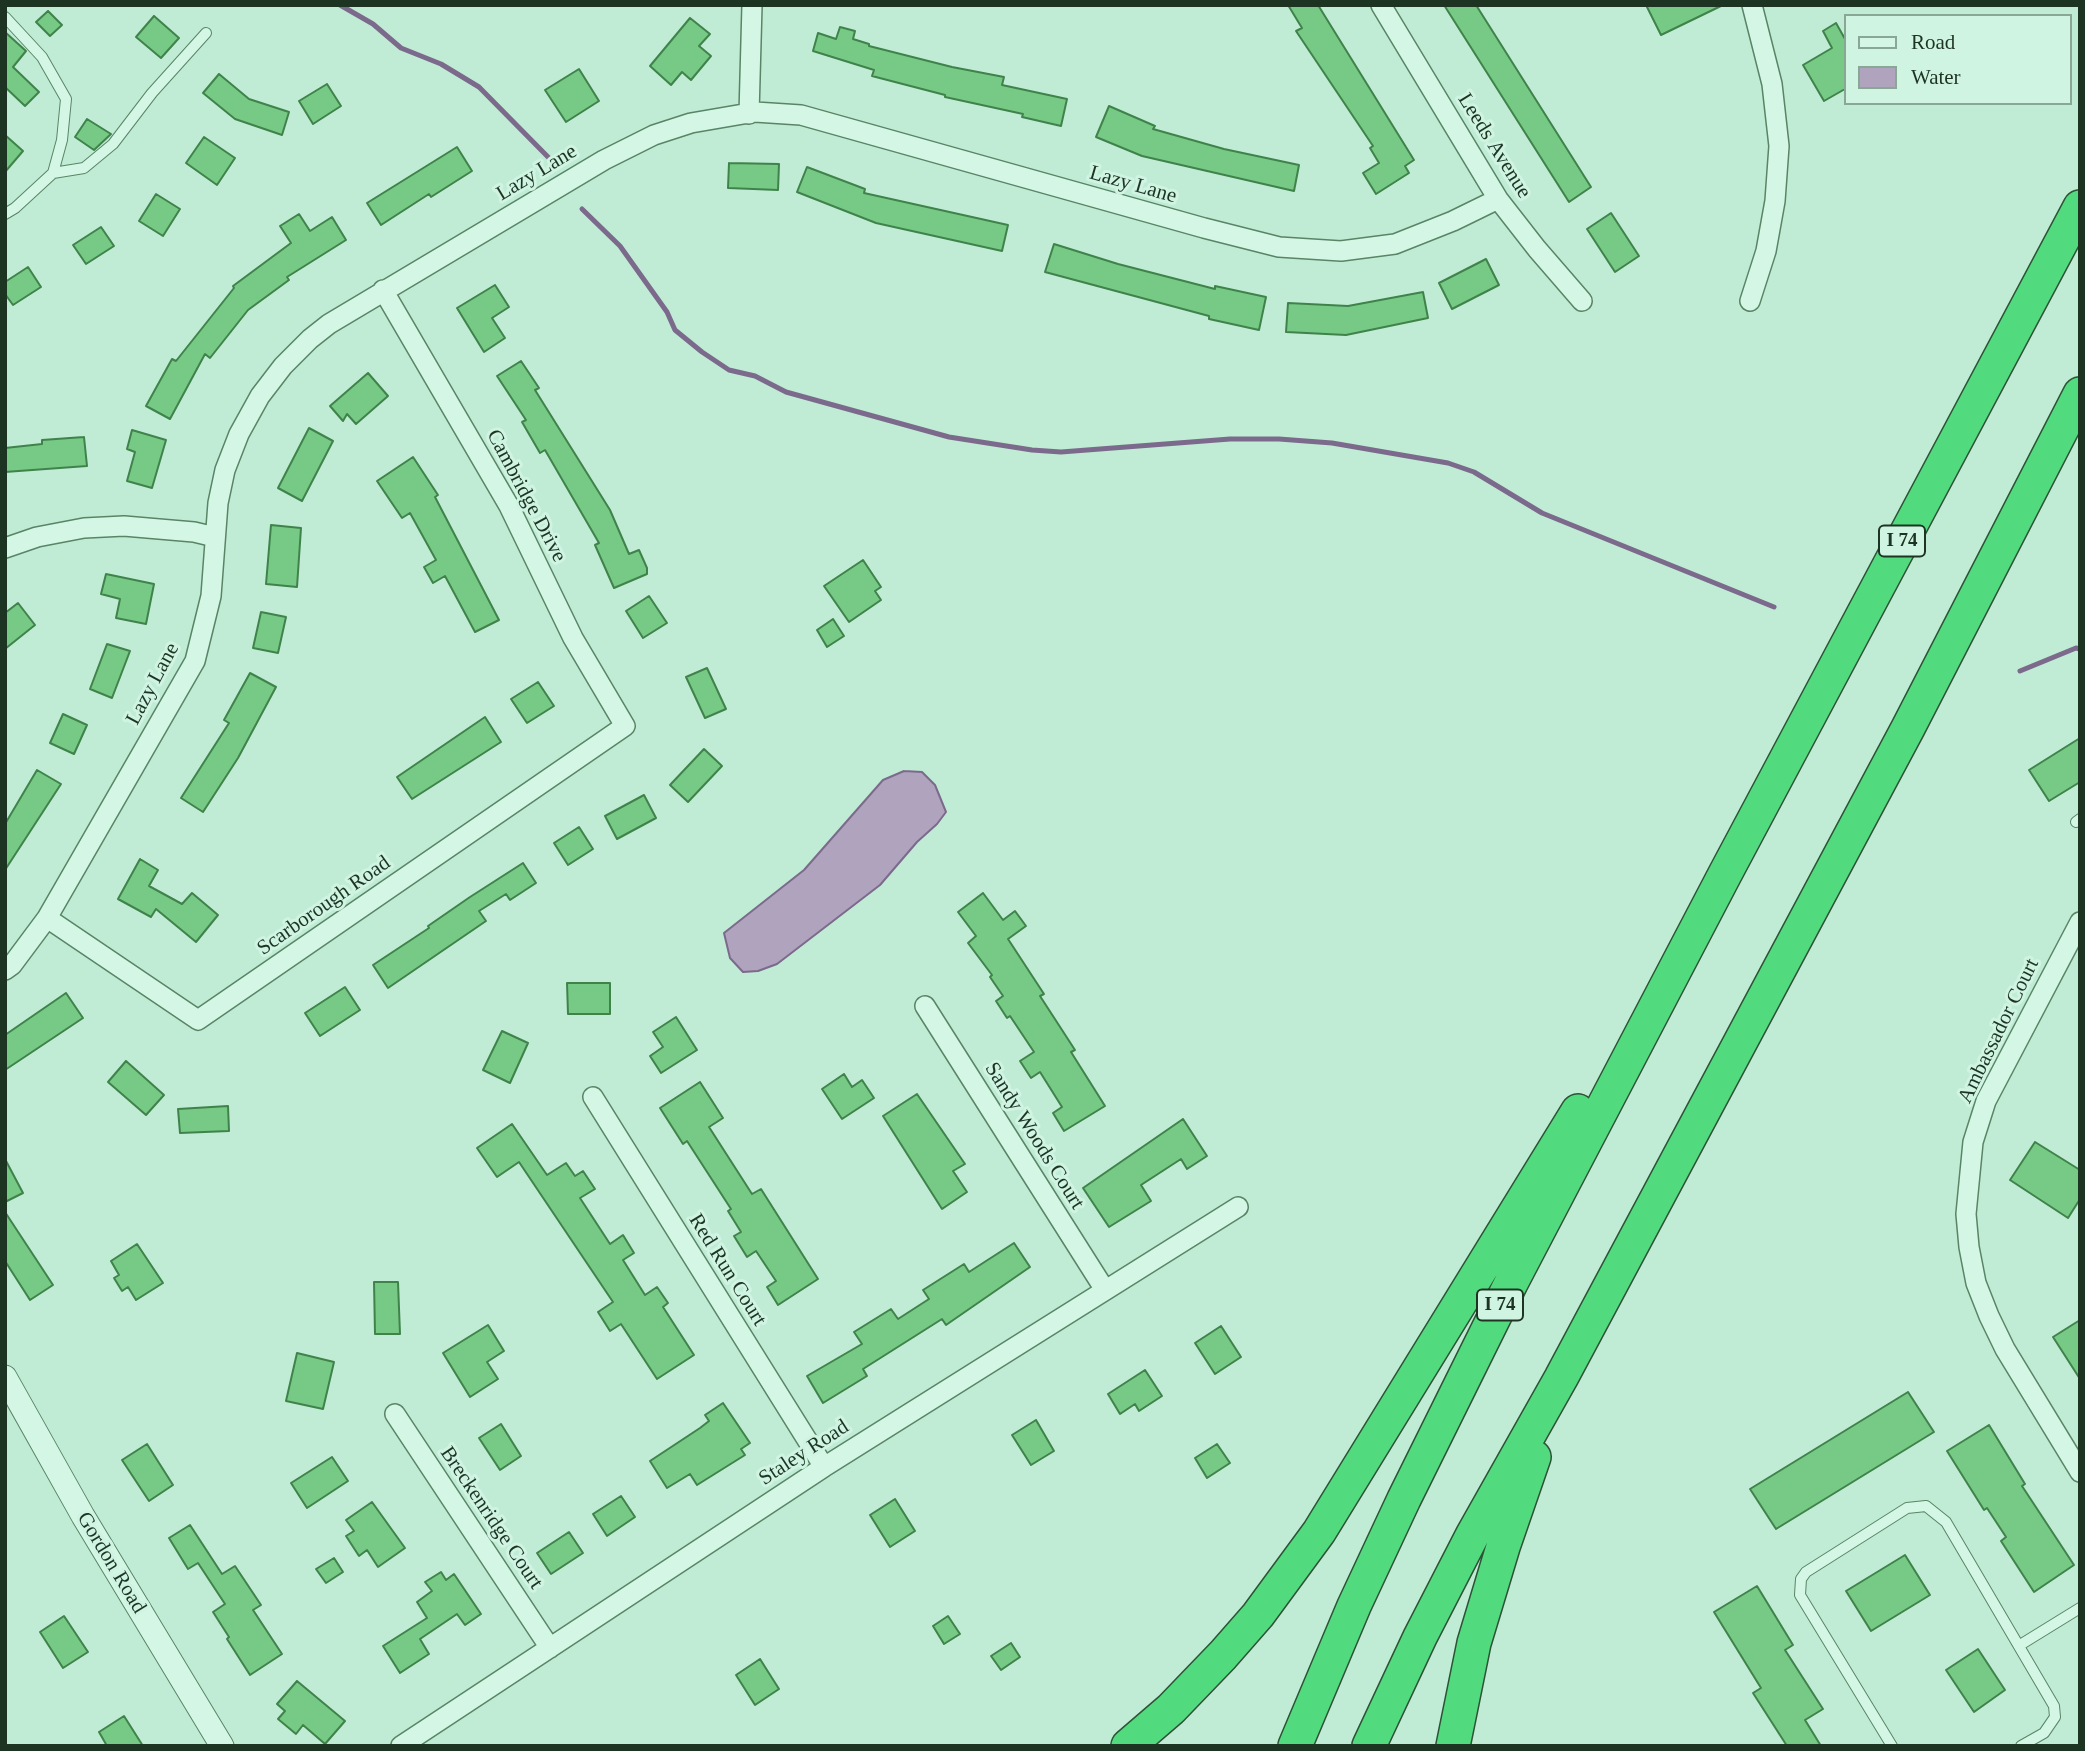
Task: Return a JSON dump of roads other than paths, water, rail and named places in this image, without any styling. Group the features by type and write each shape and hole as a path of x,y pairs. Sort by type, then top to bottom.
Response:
{"highway":[{"name":"I 74","path":"1295,1746 1354,1606 1463,1379 1725,874 2080,207"},
{"path":"1369,1746 1420,1637 1473,1534 1561,1378 1908,728 2080,394"},
{"path":"1128,1746 1171,1709 1223,1655 1258,1615 1319,1532 1725,874"},
{"path":"1453,1746 1474,1643 1487,1598 1561,1378"}],"street":[{"path":"748,114 752,5"},
{"name":"Leeds Avenue","path":"1381,5 1498,199 1582,301"},
{"path":"1750,301 1766,251 1775,201 1779,146 1772,84 1754,6"},
{"name":"Lazy Lane","path":"5,970 12,965 47,918 195,661 211,596 218,503 225,470 239,434 260,396 283,366 310,339 330,324 604,160 654,135 691,124 748,114 801,115 1203,228 1279,247 1341,251 1395,244 1453,221 1498,199"},
{"name":"Cambridge Drive","path":"383,290 509,506 573,638 625,726"},
{"path":"5,548 37,537 83,528 124,526 194,532 215,537"},
{"name":"Scarborough Road","path":"47,918 198,1020 625,726"},
{"name":"Ambassador Court","path":"2080,922 1986,1101 1973,1142 1966,1214 1976,1283 1989,1316 2080,1472"},
{"name":"Sandy Woods Court","path":"925,1006 1105,1290"},
{"name":"Red Run Court","path":"593,1097 824,1467"},
{"name":"Staley Road","path":"401,1746 824,1467 1238,1207"},
{"name":"Gordon Road","path":"5,1377 83,1516 222,1746"},
{"name":"Breckenridge Court","path":"394,1414 550,1648"}],"lane":[{"path":"5,17 42,57 66,99 62,140 53,173 5,214"},
{"path":"53,173 84,168 113,144 152,93 206,33"},
{"path":"1892,1746 1800,1595 1801,1579 1806,1572 1907,1508 1926,1506 1946,1522 2054,1706 2055,1717 2044,1732 2021,1746"},
{"path":"2020,1645 2080,1608"}],"water":[{"path":"904,771 922,772 935,785 946,812 937,824 917,842 880,885 777,964 758,971 743,972 730,958 724,933 804,870 883,780"}],"waterway":[{"path":"340,5 373,24 401,48 441,64 479,87 549,158"},
{"path":"582,209 620,246 667,312 675,330 729,370 755,376 786,392 949,437 1032,450 1061,452 1230,439 1279,439 1332,443 1448,463 1474,472 1542,513 1774,607"},
{"path":"2020,671 2076,648 2080,649"}]}
